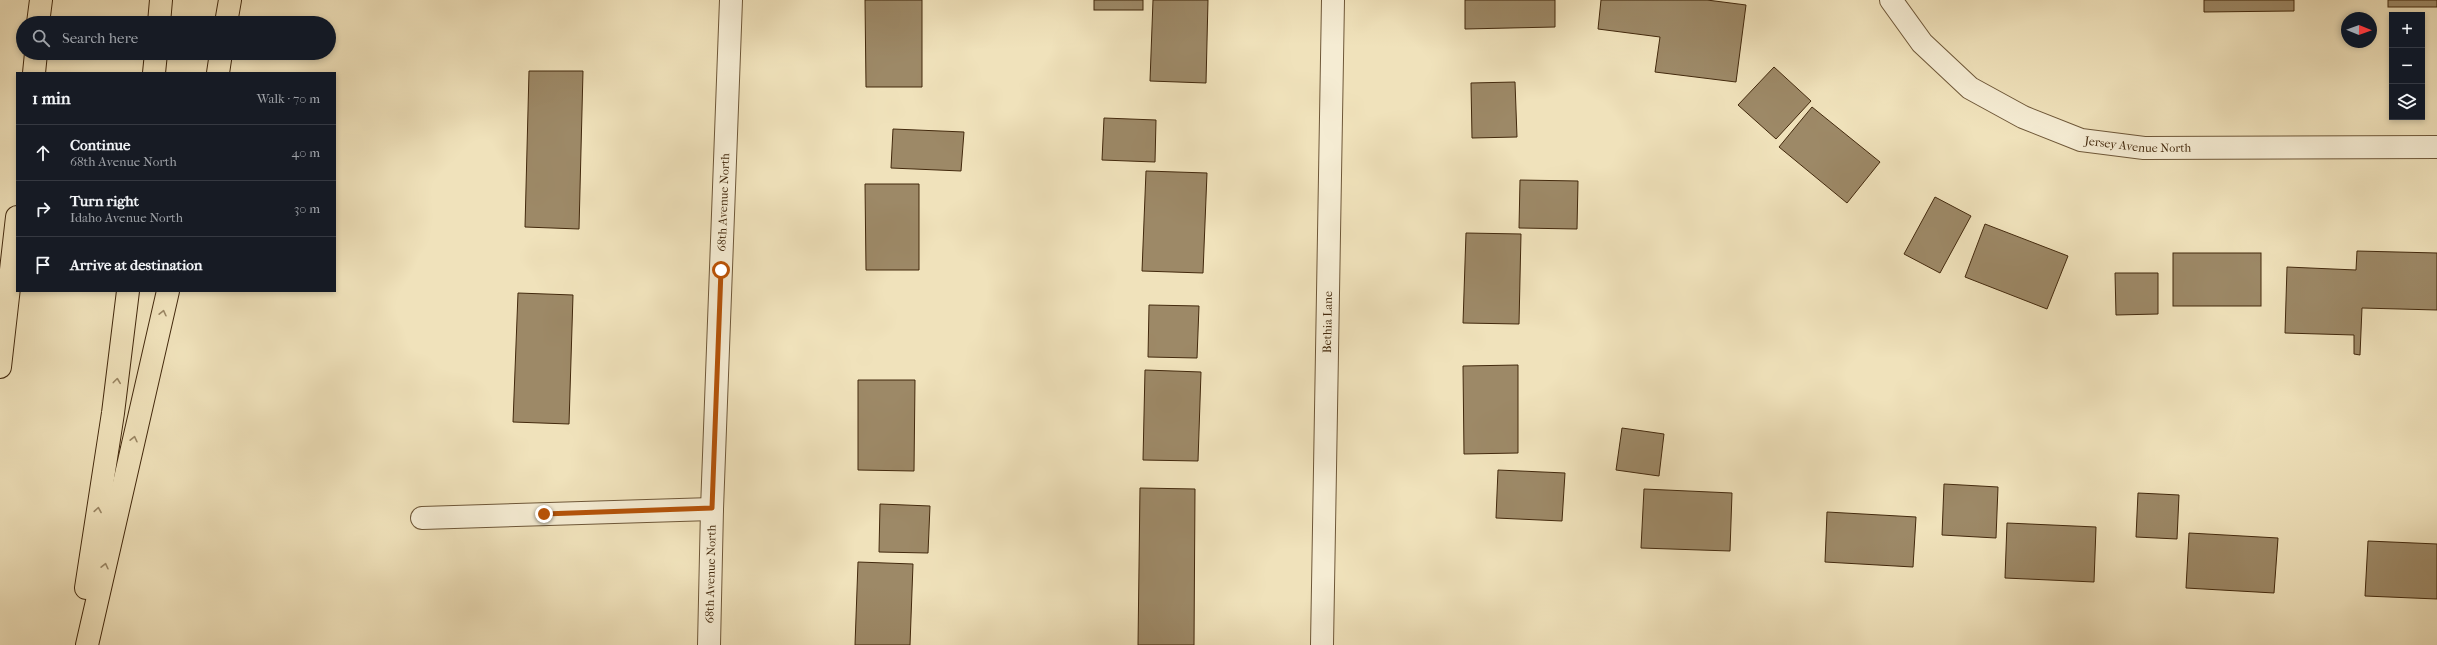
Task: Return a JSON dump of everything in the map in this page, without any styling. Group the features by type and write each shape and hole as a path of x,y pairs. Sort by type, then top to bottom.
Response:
{"highway":[{"path":"39,16 41,0"},
{"path":"160,16 161,0"},
{"path":"227,16 230,0"},
{"path":"34,72 35,60"},
{"path":"154,72 155,60"},
{"path":"218,72 220,60"},
{"path":"0,367 16,226"},
{"path":"77,645 113,413 128,292"},
{"path":"86,645 168,292"}],"street":[{"name":"68th Avenue North","path":"709,645 712,508 731,0"},
{"name":"Bethia Lane","path":"1322,645 1333,0"},
{"name":"Jersey Avenue North","path":"1890,0 1922,43 1970,88 2023,117 2081,140 2144,148 2437,147"},
{"path":"422,518 712,508"}],"building":[{"path":"865,0 922,0 922,87 866,87"},
{"path":"1094,0 1143,0 1143,10 1094,10"},
{"path":"1153,0 1208,0 1206,83 1150,81"},
{"path":"1465,0 1555,0 1555,27 1465,29"},
{"path":"1601,0 1707,0 1746,5 1736,82 1655,72 1660,37 1598,29"},
{"path":"2204,0 2294,0 2294,11 2204,12"},
{"path":"2388,0 2437,0 2437,7 2388,7"},
{"path":"1774,67 1811,101 1776,139 1738,105"},
{"path":"529,71 583,71 579,229 525,227"},
{"path":"1515,82 1517,137 1472,138 1471,83"},
{"path":"1812,107 1880,162 1847,203 1779,147"},
{"path":"1104,118 1156,120 1155,162 1102,160"},
{"path":"893,129 964,132 961,171 891,168"},
{"path":"1146,171 1207,173 1203,273 1142,271"},
{"path":"1520,180 1578,181 1577,229 1519,228"},
{"path":"865,184 919,184 919,270 866,270"},
{"path":"1935,197 1971,216 1940,273 1904,254"},
{"path":"1985,224 2068,256 2047,309 1965,277"},
{"path":"1466,233 1521,234 1519,324 1463,323"},
{"path":"2357,251 2437,253 2437,310 2362,308 2360,355 2354,354 2354,335 2285,333 2287,267 2356,270"},
{"path":"2173,253 2261,253 2261,306 2173,306"},
{"path":"2115,273 2158,273 2158,314 2116,315"},
{"path":"518,293 573,295 569,424 513,422"},
{"path":"1149,305 1199,306 1197,358 1148,357"},
{"path":"1518,365 1518,453 1464,454 1463,366"},
{"path":"1145,370 1201,372 1198,461 1143,460"},
{"path":"858,380 915,380 914,471 858,470"},
{"path":"1622,428 1664,434 1659,476 1616,470"},
{"path":"1498,470 1565,473 1562,521 1496,518"},
{"path":"1944,484 1998,487 1996,538 1942,535"},
{"path":"1140,488 1195,489 1194,645 1138,645"},
{"path":"1644,489 1732,493 1730,551 1641,548"},
{"path":"2138,493 2179,495 2177,539 2136,537"},
{"path":"880,504 930,506 928,553 879,552"},
{"path":"1827,512 1916,517 1913,567 1825,562"},
{"path":"2007,523 2096,527 2094,582 2005,578"},
{"path":"2189,533 2278,538 2274,593 2186,588"},
{"path":"2368,541 2437,544 2437,599 2365,596"},
{"path":"858,562 913,564 910,645 855,645"}],"route":[{"path":"544,514 712,508 721,270"}]}
